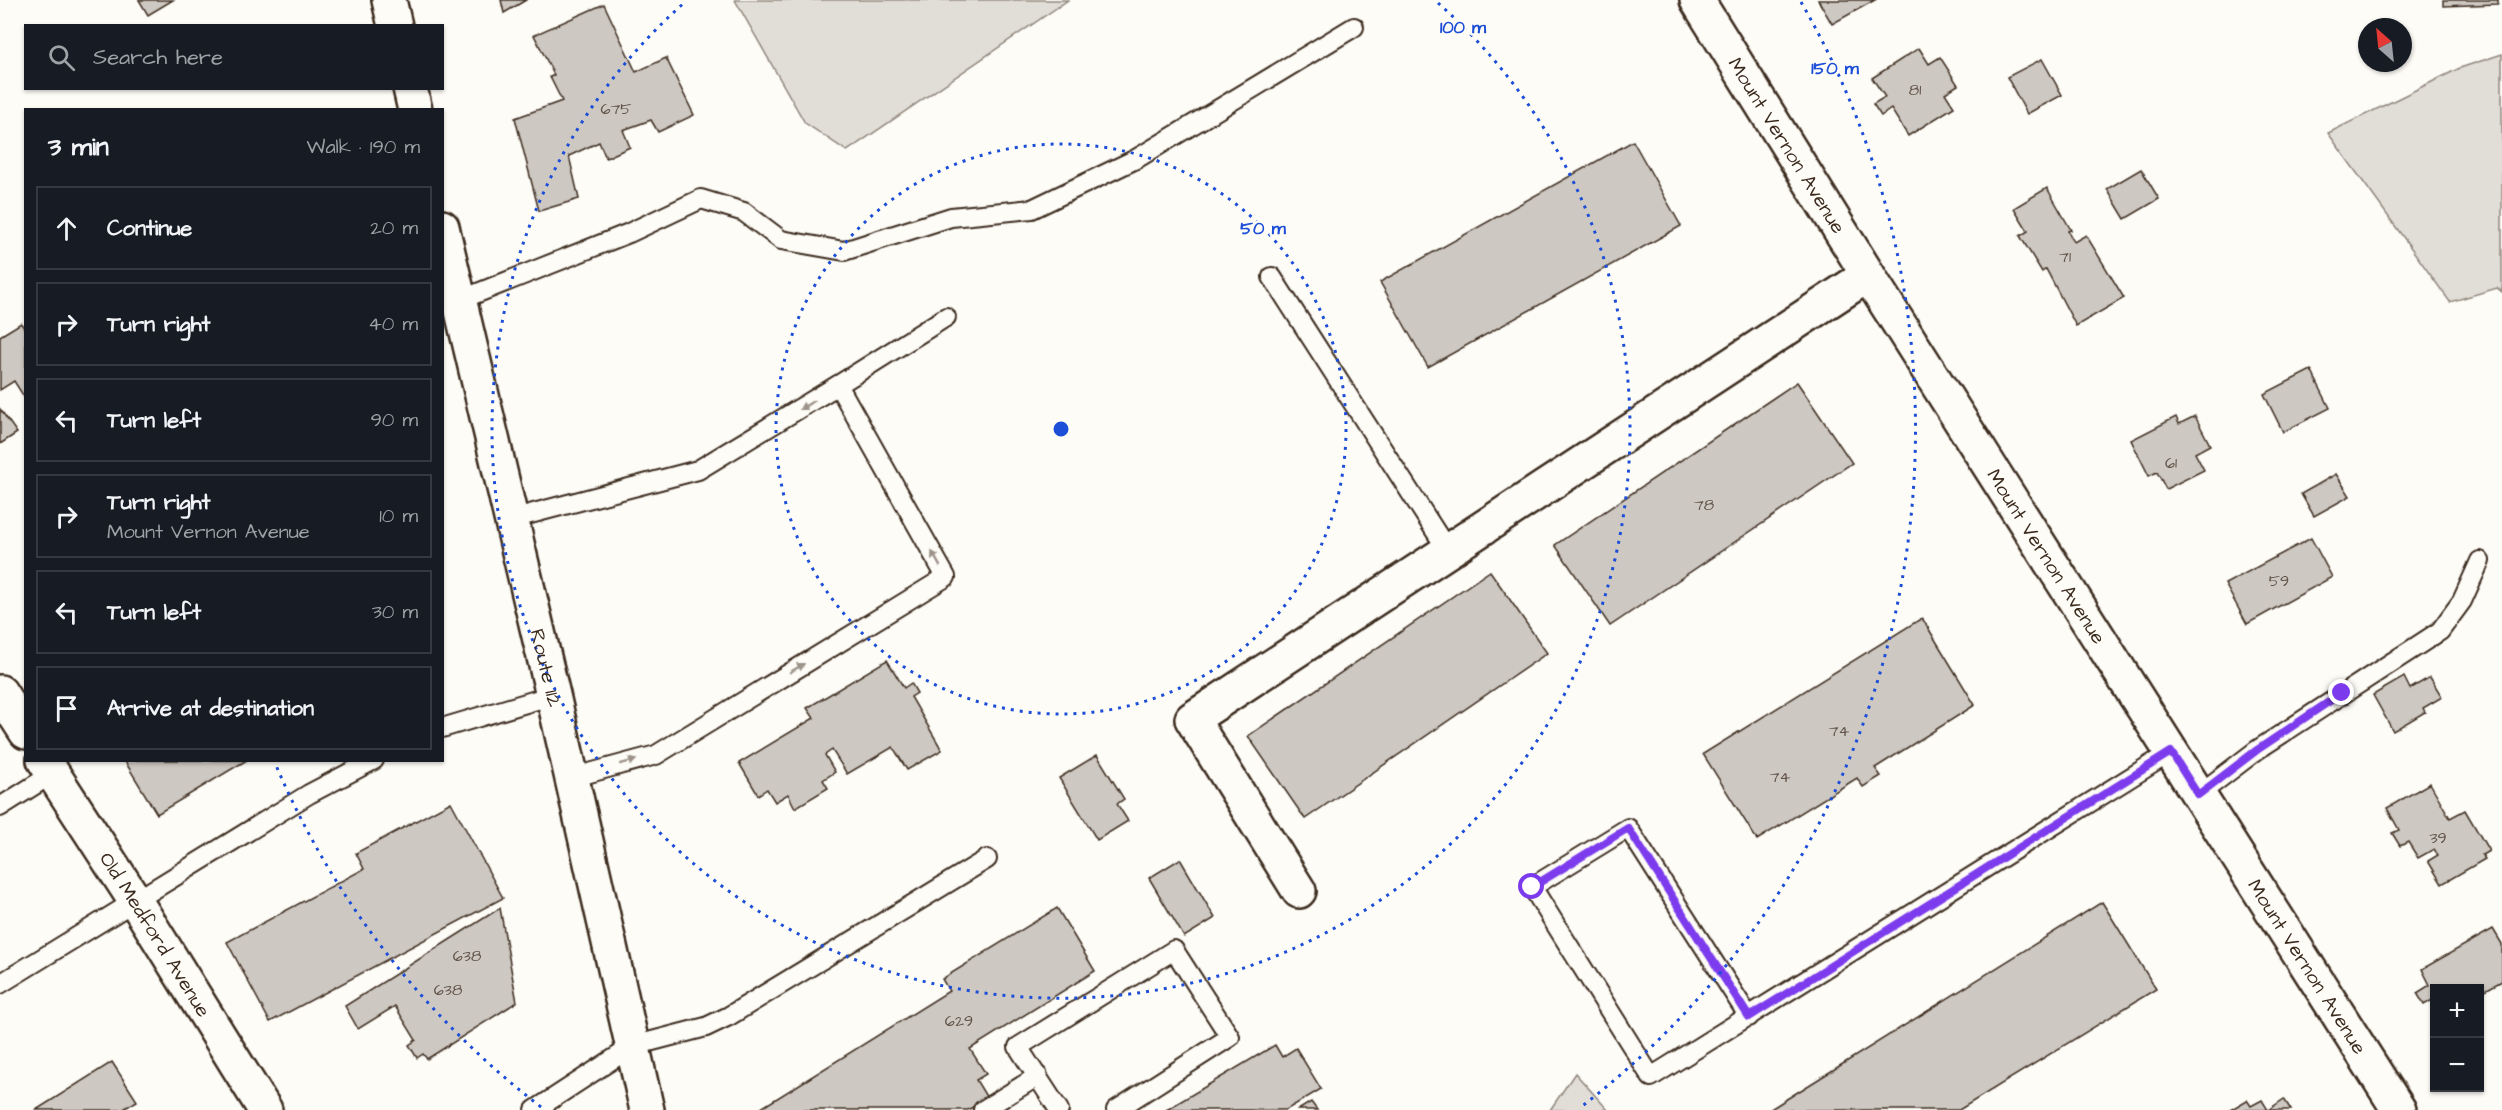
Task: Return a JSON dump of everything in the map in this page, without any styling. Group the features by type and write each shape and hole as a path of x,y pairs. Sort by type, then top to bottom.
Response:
{"street":[{"path":"389,0 395,24"},
{"name":"Mount Vernon Avenue","path":"1697,0 1868,275 2399,1110"},
{"path":"410,90 415,108"},
{"name":"Route 112","path":"444,235 553,695 646,1110"},
{"path":"1299,891 1192,719 1868,275"},
{"path":"0,692 24,729"},
{"name":"Old Medford Avenue","path":"48,767 136,902 265,1110"}],"lane":[{"path":"460,300 630,233 701,199 744,212 781,240 844,251 951,217 1032,209 1136,159 1354,27"},
{"path":"1272,277 1448,551"},
{"path":"511,519 698,470 946,317"},
{"path":"571,778 656,754 946,577 838,385"},
{"path":"2198,795 2257,750 2440,631 2462,601 2480,561"},
{"path":"444,727 553,695"},
{"path":"1749,1017 1628,828 1532,887 1651,1077 1749,1017 2171,752"},
{"path":"0,984 309,794 370,762"},
{"path":"0,807 48,767"},
{"path":"535,1110 633,1046 706,1028 729,1016 987,859"},
{"path":"1059,1110 1018,1047 1174,950 1230,1036 1116,1110"},
{"path":"983,1110 1038,1076"}],"shaded area":[{"path":"735,0 1068,0 847,151 805,123"},
{"path":"2502,54 2502,292 2497,288 2450,302 2328,133 2460,68"},
{"path":"1575,1073 1608,1110 1550,1110"}],"building":[{"path":"139,0 173,0 148,15"},
{"path":"501,0 526,0 504,13"},
{"path":"1818,0 1875,0 1832,24"},
{"path":"2443,0 2498,0 2498,4 2443,6"},
{"path":"604,4 636,72 666,58 694,115 658,132 651,120 623,130 630,147 606,158 599,142 569,156 579,199 539,211 515,118 562,101 550,77 554,75 534,35"},
{"path":"1919,48 1929,64 1940,57 1958,85 1945,93 1954,107 1908,136 1891,109 1881,116 1873,104 1885,97 1872,78"},
{"path":"2042,59 2062,95 2027,114 2007,77"},
{"path":"1633,141 1681,226 1428,367 1380,282"},
{"path":"2141,169 2159,199 2125,219 2107,189"},
{"path":"2047,188 2071,230 2068,231 2074,242 2086,235 2124,298 2076,326 2046,269 2042,272 2020,236 2028,231 2014,208"},
{"path":"21,323 24,328 24,397 14,381 0,390 0,336"},
{"path":"2311,370 2330,408 2283,432 2264,394"},
{"path":"1797,382 1852,463 1610,626 1555,545"},
{"path":"0,409 17,433 0,444"},
{"path":"2195,416 2210,445 2195,453 2204,470 2166,489 2157,472 2149,476 2131,440 2176,417 2179,424"},
{"path":"2336,474 2350,496 2314,516 2301,494"},
{"path":"2311,538 2332,577 2247,624 2225,584"},
{"path":"1490,571 1547,653 1305,819 1248,736"},
{"path":"1922,618 1975,705 1875,768 1881,776 1863,787 1857,778 1757,840 1703,754"},
{"path":"887,660 904,688 911,683 917,693 911,697 942,750 907,770 893,747 847,774 832,750 825,755 835,772 823,780 828,788 795,808 788,794 775,802 767,789 758,795 739,763 814,718 807,708"},
{"path":"2404,677 2410,689 2430,677 2442,697 2423,708 2425,712 2393,731 2373,695"},
{"path":"1097,755 1124,799 1117,804 1128,821 1097,840 1059,778"},
{"path":"125,762 244,762 157,814"},
{"path":"2430,783 2450,818 2465,810 2489,851 2482,855 2485,859 2442,884 2428,861 2438,855 2434,849 2418,858 2408,842 2400,846 2392,833 2399,830 2387,808"},
{"path":"451,802 503,898 270,1022 227,942 364,869 356,853"},
{"path":"1180,859 1215,918 1184,937 1149,878"},
{"path":"2102,902 2156,989 1959,1110 1769,1110"},
{"path":"500,908 517,1002 427,1059 423,1054 417,1058 409,1045 416,1040 395,1006 358,1029 345,1006"},
{"path":"1057,908 1095,971 970,1049 986,1074 976,1080 987,1098 968,1110 758,1110 949,991 942,979"},
{"path":"2493,929 2502,944 2502,981 2484,991 2484,984 2430,985 2422,969"},
{"path":"2430,985 2430,1001 2424,1005 2417,993"},
{"path":"1275,1045 1282,1057 1296,1048 1321,1089 1286,1110 1166,1110"},
{"path":"112,1062 137,1101 122,1110 36,1110"},
{"path":"2284,1099 2291,1110 2268,1110"},
{"path":"2247,1100 2251,1106 2262,1100 2268,1110 2230,1110"},
{"path":"1311,1102 1317,1110 1298,1110"}],"route":[{"path":"1532,887 1628,828 1749,1017 2171,752 2198,795 2257,750 2342,693"}]}
